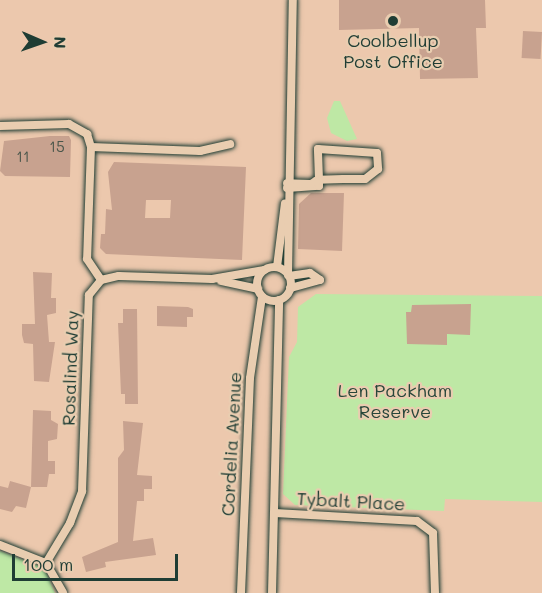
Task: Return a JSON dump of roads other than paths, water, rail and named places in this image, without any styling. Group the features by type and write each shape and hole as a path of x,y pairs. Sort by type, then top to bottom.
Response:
{"street":[{"path":"290,288 287,189 293,0"},
{"path":"0,126 69,124 87,134 92,147 87,259 101,280 212,279 277,267 289,276 310,273 320,280 290,288 279,300 272,593"},
{"path":"92,147 200,151 230,144"},
{"path":"287,189 319,180 374,176 377,153 318,149 319,180"},
{"path":"277,267 287,189"},
{"path":"260,293 264,270"},
{"path":"212,279 279,300"},
{"name":"Rosalind Way","path":"45,563 70,523 82,491 89,295 101,280"},
{"name":"Cordelia Avenue","path":"241,593 250,378 260,293"},
{"name":"Tybalt Place","path":"275,513 417,520 433,533 435,593"},
{"path":"0,545 45,563 63,593"}],"place":[{"name":"Coolbellup Post Office","path":"393,21"}],"park label":[{"name":"Len Packham Reserve","path":"395,401"}]}
